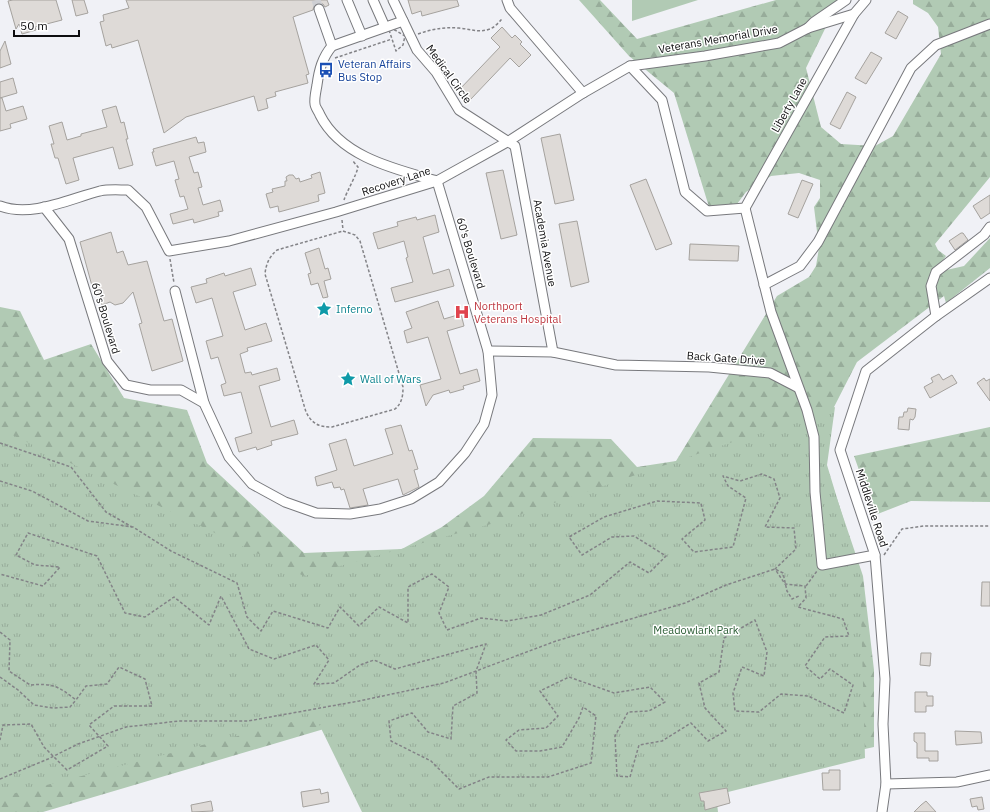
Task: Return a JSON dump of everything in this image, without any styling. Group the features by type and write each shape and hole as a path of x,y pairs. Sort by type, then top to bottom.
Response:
{"street":[{"path":"347,0 362,36"},
{"path":"373,0 385,27"},
{"name":"Medical Circle","path":"393,0 417,50 436,72 459,110 509,141"},
{"path":"507,0 510,8 583,93"},
{"name":"Veterans Memorial Drive","path":"808,28 814,22 846,0"},
{"path":"854,14 866,0"},
{"path":"319,8 332,46"},
{"name":"Veterans Memorial Drive","path":"630,66 705,56 779,43 808,28 854,14"},
{"name":"Liberty Lane","path":"745,208 854,14"},
{"path":"403,21 332,46 325,55 319,71 315,104 323,121 336,136 357,152 391,167 437,181"},
{"path":"764,285 800,266 818,242 911,68 936,45 990,24"},
{"path":"630,66 662,100 685,192 707,211 745,208 771,312 797,387 807,410 814,437 815,492 822,565 875,555"},
{"name":"Recovery Lane","path":"169,251 215,244 342,210 437,181 509,141 583,93 630,66"},
{"name":"Academia Avenue","path":"509,141 515,146 553,352"},
{"name":"60's Boulevard","path":"44,207 69,239 107,361 126,385 150,390 181,390 204,403 229,457 252,484 285,502 316,513 350,514 373,510 417,496 438,482 466,453 484,424 492,395 488,351 437,181"},
{"path":"0,206 12,211 44,207 102,191 128,190 146,207 169,251"},
{"path":"936,316 931,286 936,272 984,235 990,227"},
{"name":"Middleville Road","path":"882,812 886,784 883,724 884,655 875,555 840,450 866,371 936,316 990,278"},
{"path":"175,291 204,403"},
{"name":"Back Gate Drive","path":"488,351 553,352 616,365 709,367 770,374 797,387"},
{"path":"886,784 957,782 990,775"}],"path":[{"path":"416,35 433,29 445,28 461,28 477,31 491,29 502,19"},
{"path":"389,30 395,30 404,36 403,45 396,51 392,39 389,30"},
{"path":"334,58 392,39"},
{"path":"343,231 342,204 350,185 358,172 358,166 351,160"},
{"path":"343,231 355,235 360,241 403,386 403,395 400,405 395,410 332,427 322,427 315,424 306,412 265,274 266,264 271,255 277,250 343,231"},
{"path":"169,251 175,291"},
{"path":"0,443 71,467 106,512 171,551 237,583 247,617 261,631 273,611 328,628 340,607 359,626 379,607 408,623 408,587 432,574 449,587 439,613 447,630 481,618 507,621 541,615 590,596 630,562 649,573 666,556 634,536 612,537 582,555 569,536 604,517 657,501 701,503 706,520 682,539 694,552 733,547 746,498 728,486 723,476 740,481 762,474 774,479 780,498 765,527 794,528 796,549 775,569 726,586 685,603 556,641 444,682 248,721 179,721 134,726 78,744 0,779"},
{"path":"0,481 32,491 88,522 133,527"},
{"path":"875,555 884,555 902,529 924,526 990,526"},
{"path":"0,574 43,586 60,567 35,564 16,555 28,533 97,556 125,613 144,617 174,597 209,625 221,596 249,649 274,659 316,645 329,660 314,684 334,683 360,665 374,660 395,669 486,644 476,671 478,693 453,706 451,739 428,732 412,713 389,721 392,741 431,761 459,789 489,777 548,777 591,763 596,716 583,707 579,718 562,747 540,751 516,751 506,740 520,730 546,728 558,716 540,691 570,677 614,693 650,687 664,702 649,711 628,712 614,736 617,776 630,777 639,745 662,741 691,723 708,740 726,731 705,708 699,683 719,672 724,638 755,620 767,652 764,676 742,667 733,693 735,711 759,712 781,694 808,696 844,713 853,686 830,669 820,679 805,666 825,637 849,636 843,619 798,607 806,598 805,586 822,565"},
{"path":"775,569 782,572 785,584"},
{"path":"775,569 785,584 792,599 799,596"},
{"path":"785,584 805,586"},
{"path":"0,632 10,640 9,671 30,685 44,684 58,686 76,700"},
{"path":"0,676 34,705 53,708 70,707 86,686 107,684 118,667 145,679 152,706 114,706 89,725 108,746 67,770 44,747 31,724 3,725 0,740"}],"green space":[{"name":"Meadowlark Park","path":"579,0 600,0 637,39 776,0 839,0 806,68 821,127 841,144 875,146 893,136 941,54 938,27 928,13 913,4 913,0 990,0 990,177 935,244 938,250 946,256 940,264 942,271 964,266 990,238 990,268 946,303 944,296 857,362 834,407 826,466 863,576 874,670 874,747 575,812 361,718 43,812 0,812 0,307 20,311 44,360 91,344 124,398 187,410 207,463 304,553 402,549 442,527 484,496 533,438 611,439 637,467 676,461 777,296 809,277 816,266 819,248 814,207 820,198 820,180 799,173 771,176 746,192 737,204 723,213 709,207 674,93 629,56"},
{"path":"632,0 698,0 632,21"},
{"name":"Meadowlark Park","path":"835,407 827,465 860,574 865,758 716,795 718,812 362,812 315,716 0,797 0,429 304,576 498,522"},
{"path":"990,427 990,502 911,501 875,515 854,456"}],"building":[{"path":"56,0 62,20 35,27 36,30 22,34 19,24 16,29 8,1"},
{"path":"72,0 84,0 88,13 76,16"},
{"path":"126,0 327,0 329,5 325,7 323,4 317,3 314,5 313,10 293,17 309,74 306,75 308,83 275,92 276,96 266,99 268,108 258,111 254,96 186,117 164,133 138,40 112,48 111,44 106,46 100,22 104,21 103,15 129,8"},
{"path":"408,0 457,0 459,6 422,16 421,11 412,14"},
{"path":"898,11 908,17 896,39 885,33"},
{"path":"502,27 512,38 515,35 522,42 520,44 531,55 519,67 510,58 470,100 459,90 500,47 491,38"},
{"path":"5,41 11,64 0,68 0,51"},
{"path":"871,52 882,58 866,84 855,78"},
{"path":"13,78 17,93 0,98 0,82"},
{"path":"847,92 856,97 840,129 830,124"},
{"path":"0,98 2,98 6,111 23,106 27,119 10,124 11,128 0,131"},
{"path":"116,106 121,123 124,122 128,139 126,139 133,165 119,169 113,147 73,158 79,180 66,184 58,158 55,158 51,144 54,144 49,126 62,122 67,140 81,136 81,134 107,127 102,110"},
{"path":"560,134 574,200 555,204 541,138"},
{"path":"196,137 198,143 204,142 206,152 189,157 194,173 198,172 202,187 198,188 203,205 220,200 223,211 218,212 219,216 194,223 193,219 173,224 170,214 188,209 184,196 180,197 175,180 179,179 174,161 156,166 152,152 154,152 153,149"},
{"path":"503,170 517,235 501,239 486,173"},
{"path":"320,172 325,193 318,195 319,201 279,212 278,206 270,208 266,194 273,192 272,189 285,186 285,181 287,181 286,177 293,175 296,179 299,178 300,182 312,178 311,175"},
{"path":"646,179 672,244 656,250 630,185"},
{"path":"802,180 813,184 798,218 788,214"},
{"path":"990,195 990,213 981,219 973,206"},
{"path":"435,215 439,232 423,237 433,274 449,269 454,286 395,302 391,288 413,282 406,258 408,257 404,241 378,249 373,233 398,226 397,222 416,217 417,220"},
{"path":"577,221 589,282 571,287 559,224"},
{"path":"111,232 117,253 123,251 128,265 147,261 164,321 172,319 183,361 152,371 139,324 142,323 133,292 123,303 115,305 110,302 102,305 96,285 92,286 80,242"},
{"path":"963,233 968,240 955,250 949,241"},
{"path":"690,244 739,246 738,261 689,260"},
{"path":"319,248 325,269 328,268 331,279 324,281 328,297 323,298 318,283 311,285 308,274 311,273 305,253"},
{"path":"251,268 256,285 233,292 245,330 266,323 272,341 247,348 248,351 240,354 245,373 251,372 252,375 277,368 280,380 259,386 271,427 294,420 298,434 271,441 272,445 257,450 256,447 239,452 235,438 252,433 241,392 224,396 221,385 226,383 218,357 211,359 206,341 223,336 212,298 196,303 191,287 207,283 206,279 224,273 225,276"},
{"path":"438,301 444,319 461,314 464,326 447,331 460,374 477,369 480,381 463,386 464,389 450,393 449,390 433,395 426,406 420,385 441,379 428,337 407,343 404,331 412,328 406,312"},
{"path":"939,374 943,380 952,375 957,383 930,398 924,387 933,382 931,378"},
{"path":"984,378 986,381 990,379 990,401 977,383"},
{"path":"908,408 916,409 915,417 913,420 910,419 909,430 898,429 899,417 903,417 904,412 907,412"},
{"path":"401,425 409,451 412,450 418,469 414,470 419,487 403,495 398,479 363,489 368,505 350,508 344,489 341,490 340,487 334,488 332,482 317,486 315,477 337,470 329,444 346,439 354,466 393,454 385,429"},
{"path":"982,582 990,582 990,606 981,606"},
{"path":"921,653 931,653 930,666 920,665"},
{"path":"915,692 927,692 927,696 933,696 933,706 926,706 926,712 915,712"},
{"path":"955,731 981,732 982,743 956,745"},
{"path":"914,733 925,733 925,751 938,751 938,761 929,761 929,758 917,758 917,743 914,741"},
{"path":"829,770 840,770 840,790 823,790 822,773 829,773"},
{"path":"727,788 730,803 705,810 704,801 701,801 699,793"},
{"path":"320,789 321,794 328,792 329,802 303,807 301,792"},
{"path":"982,797 984,809 978,810 977,806 972,807 970,799"},
{"path":"211,801 213,811 192,812 191,805"},
{"path":"926,801 936,812 914,812 921,805"}],"tunnel":[{"path":"316,0 319,9"}],"place":[{"name":"Veteran Affairs Bus Stop","path":"326,70"},
{"name":"Inferno","path":"324,309"},
{"name":"Northport Veterans Hospital","path":"462,312"},
{"name":"Wall of Wars","path":"348,379"}]}
